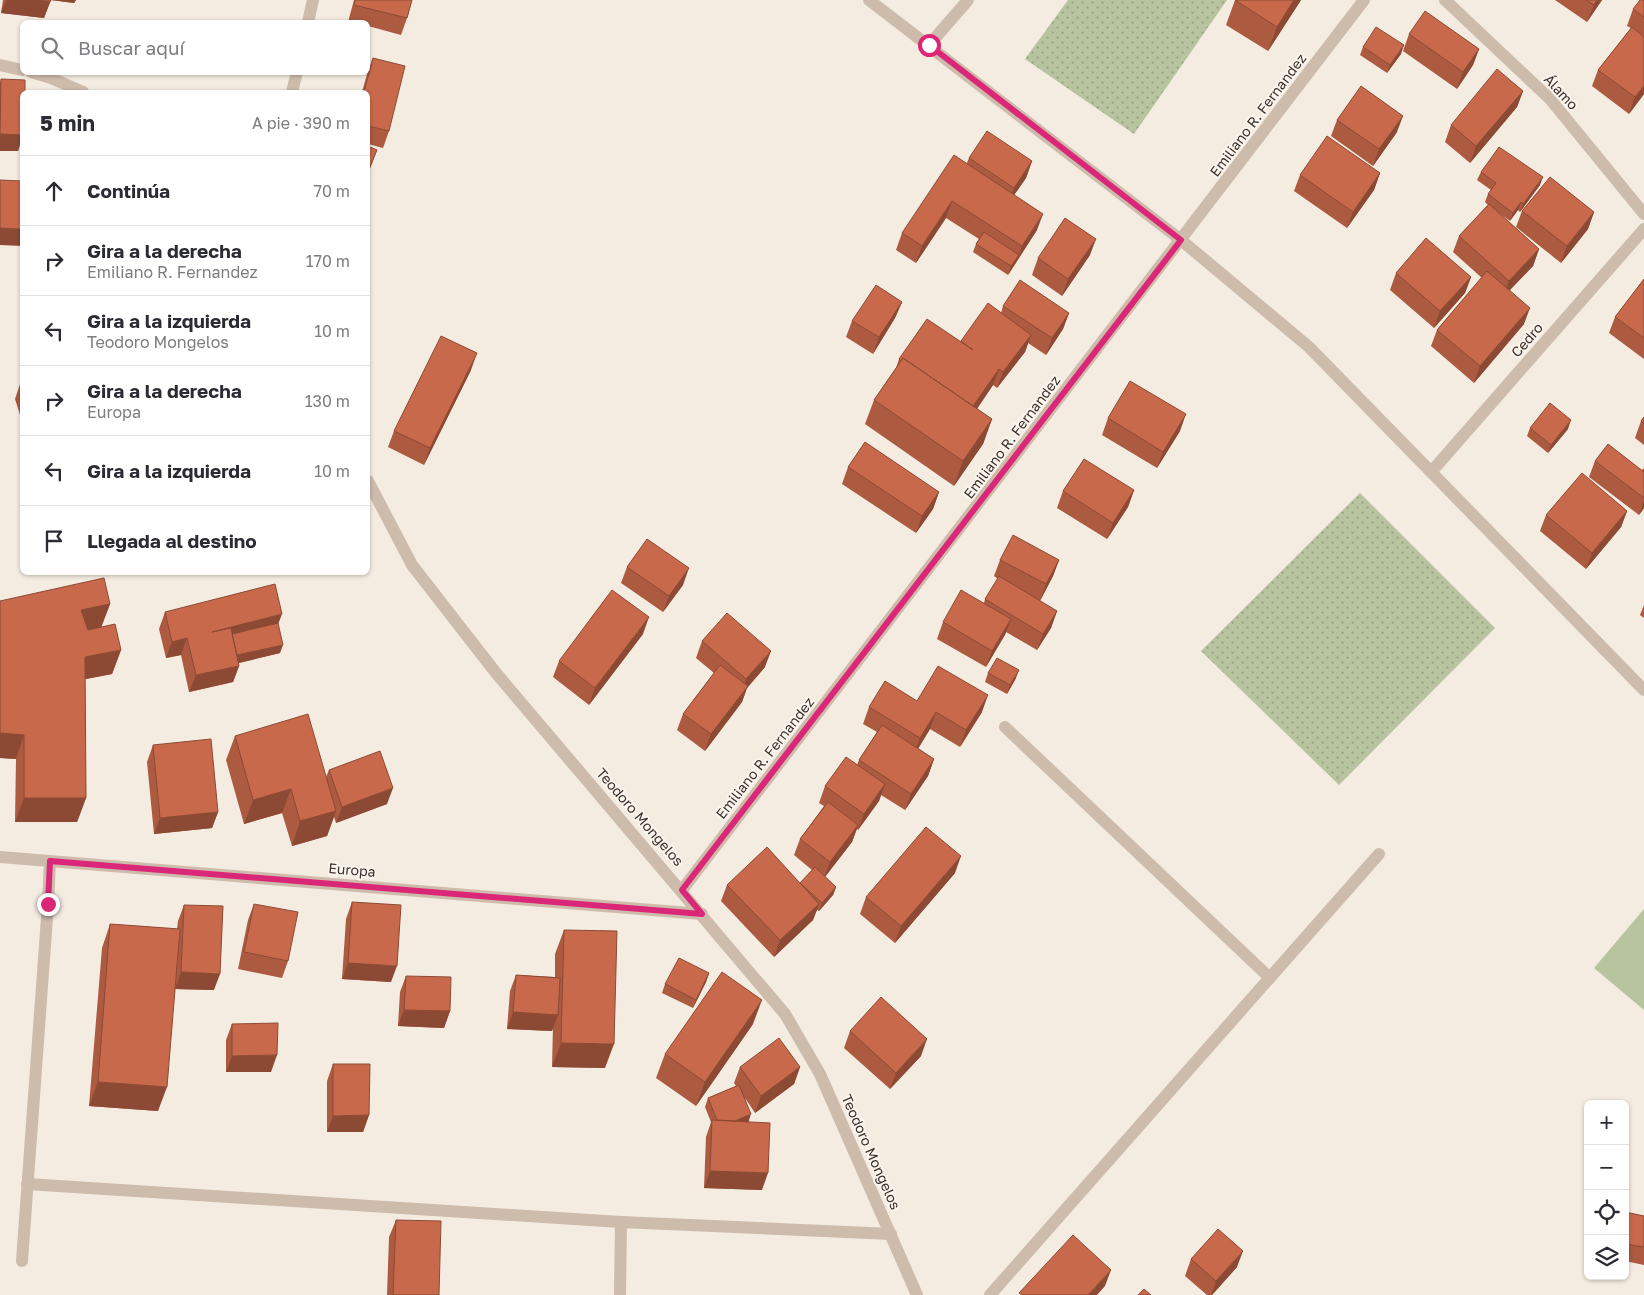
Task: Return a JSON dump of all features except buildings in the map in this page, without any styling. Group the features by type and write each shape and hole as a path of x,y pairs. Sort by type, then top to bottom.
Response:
{"street":[{"path":"308,20 312,0"},
{"path":"869,0 1181,240 1309,347 1644,690"},
{"path":"929,45 968,0"},
{"name":"Emiliano R. Fernandez","path":"682,890 1364,0"},
{"name":"Álamo","path":"1445,0 1550,99 1644,214"},
{"path":"0,65 20,70"},
{"path":"41,75 78,90"},
{"path":"292,90 296,75"},
{"name":"Cedro","path":"1432,471 1644,229"},
{"name":"Teodoro Mongelos","path":"370,485 412,565 496,673 682,890 785,1014 820,1074 918,1295"},
{"path":"1005,727 1270,978"},
{"path":"990,1295 1379,854"},
{"name":"Europa","path":"0,857 702,914"},
{"path":"22,1261 50,861"},
{"path":"27,1184 621,1222 891,1234"},
{"path":"620,1295 621,1222"}],"green space":[{"path":"1068,0 1227,0 1134,134 1025,59"},
{"path":"1360,493 1495,628 1339,785 1201,651"},
{"path":"1644,909 1644,1010 1594,968"}],"route":[{"path":"48,904 50,861 702,914 682,890 896,614 1181,240 929,45"}]}
